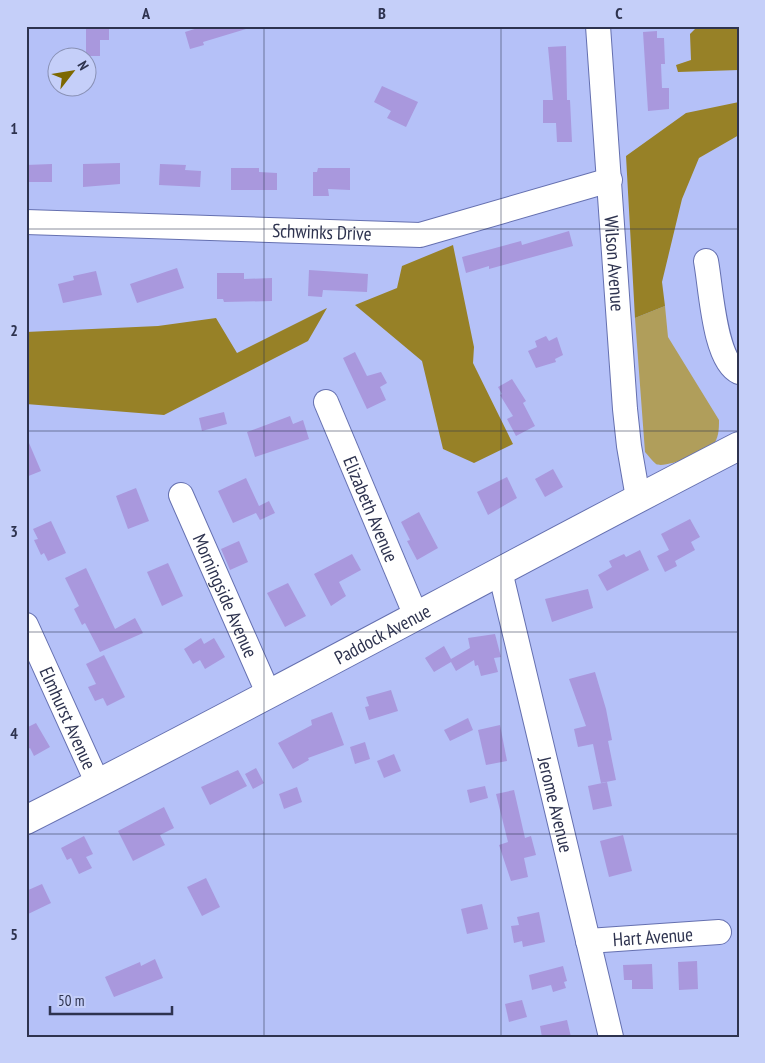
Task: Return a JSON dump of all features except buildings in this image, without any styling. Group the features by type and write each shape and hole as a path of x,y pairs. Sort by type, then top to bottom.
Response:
{"main road":[{"name":"Paddock Avenue","path":"26,820 269,695 739,446"}],"street":[{"name":"Wilson Avenue","path":"598,26 628,437 638,498"},
{"name":"Schwinks Drive","path":"26,222 420,235 610,180"},
{"path":"706,261 721,348 729,365 739,372"},
{"name":"Elizabeth Avenue","path":"326,402 416,616"},
{"name":"Morningside Avenue","path":"181,495 269,695"},
{"name":"Jerome Avenue","path":"500,571 611,1037"},
{"name":"Elmhurst Avenue","path":"26,625 98,784"},
{"name":"Hart Avenue","path":"588,941 719,932"}],"shaded area":[{"path":"698,26 739,26 739,70 678,72 676,65 691,60 690,34"},
{"path":"739,102 739,135 699,158 682,199 662,282 665,306 635,318 626,156 686,113"},
{"path":"453,245 474,347 473,363 513,444 474,463 443,449 422,361 355,305 397,288 402,266"},
{"path":"665,306 668,337 719,420 719,430 712,446 684,459 661,465 656,464 645,452 635,318"},
{"path":"327,308 308,341 164,415 26,404 26,332 158,326 216,318 237,353"}]}
